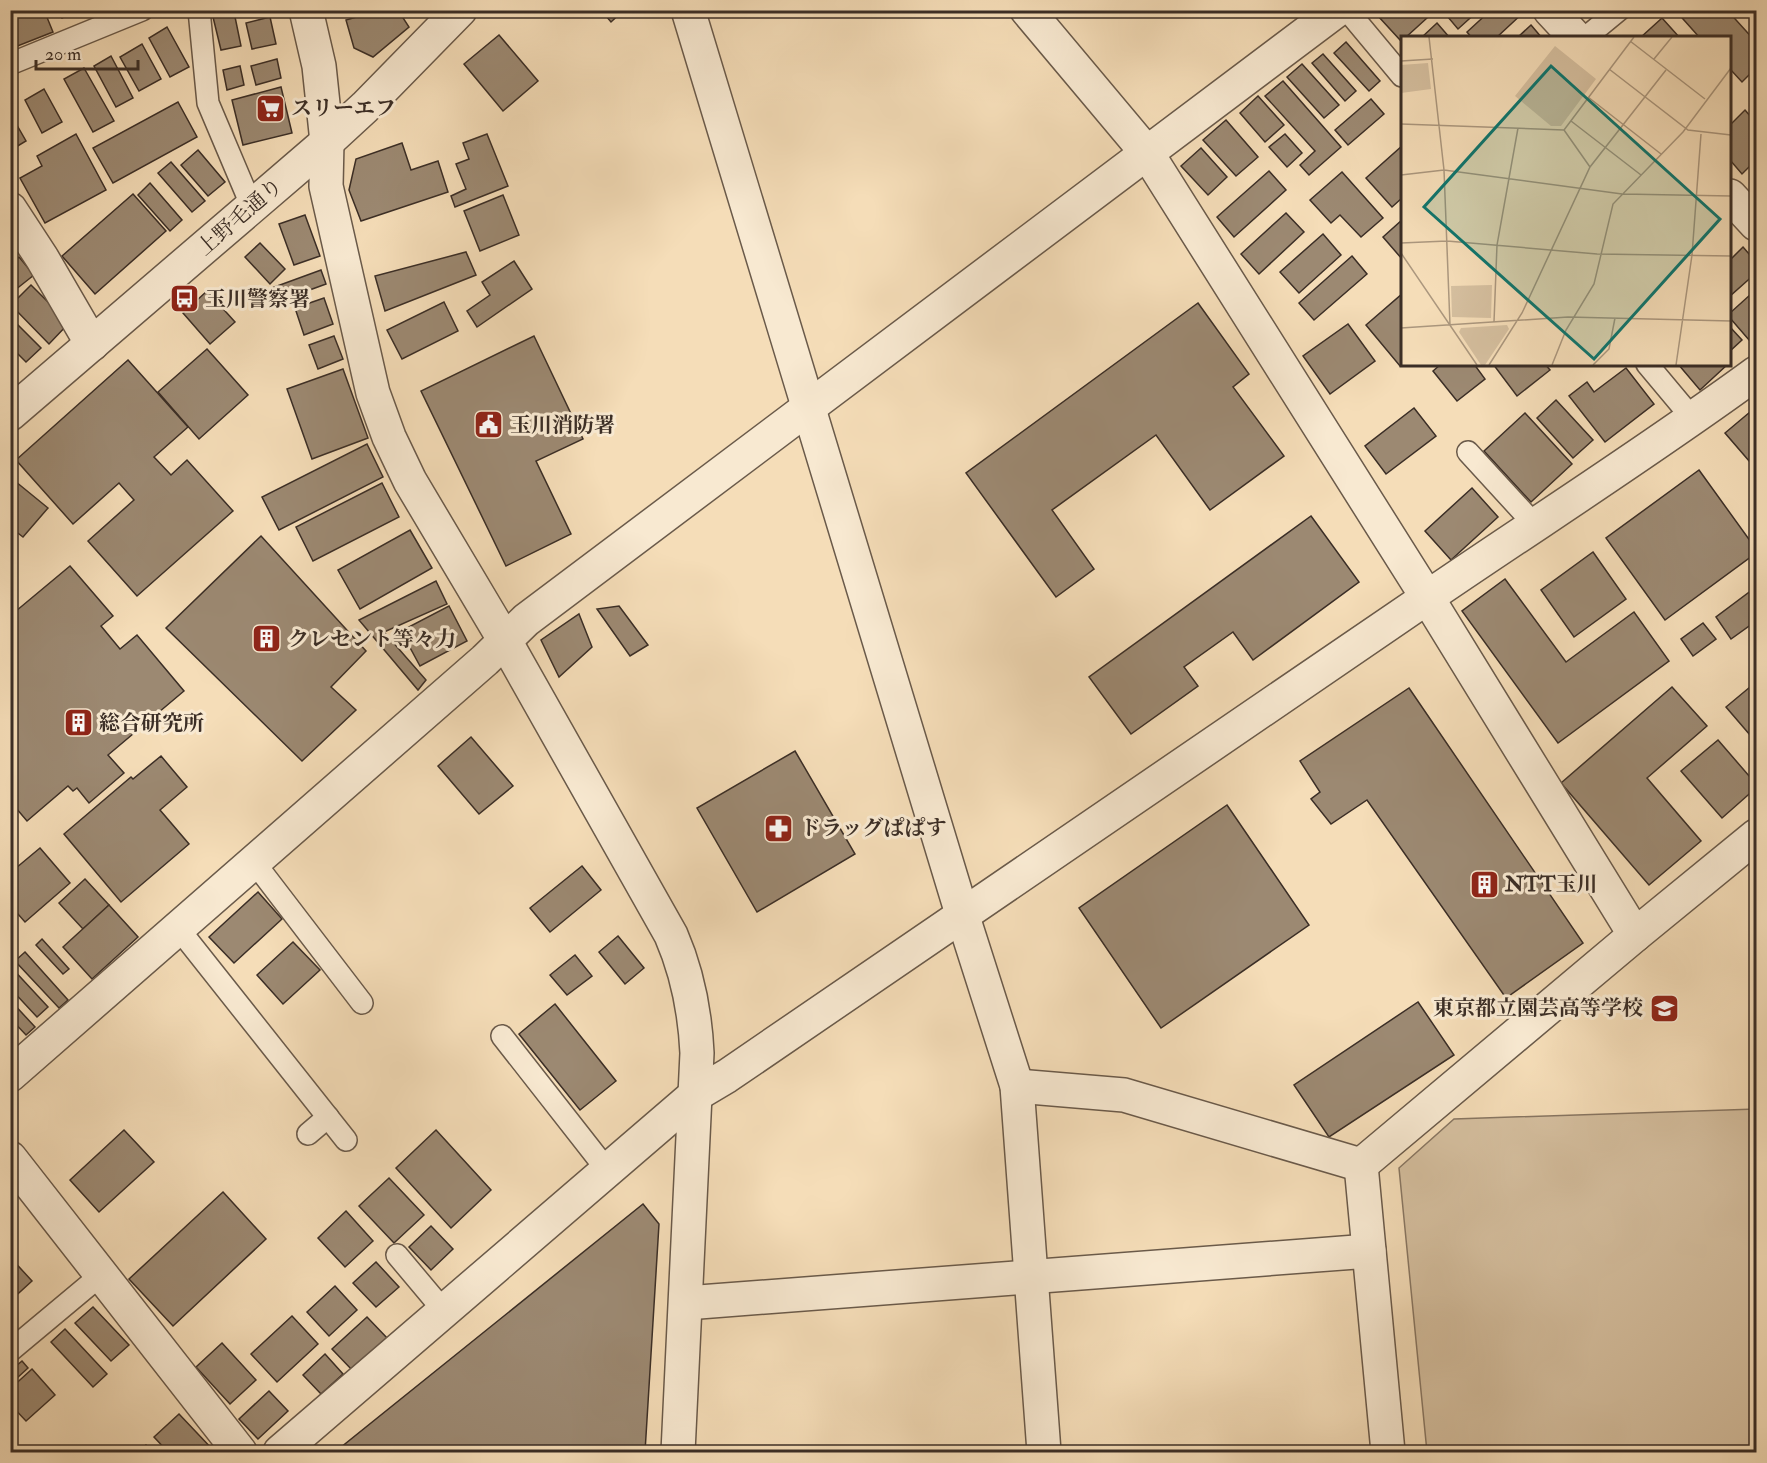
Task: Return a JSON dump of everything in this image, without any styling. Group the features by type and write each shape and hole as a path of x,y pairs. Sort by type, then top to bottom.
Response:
{"street":[{"path":"306,10 319,66 327,142 326,186 373,393 389,437 410,481 504,639 671,935 686,973 694,1012 697,1053 678,1452"},
{"name":"上野毛通り","path":"10,414 327,142 366,106 460,10"},
{"path":"688,10 963,917 1017,1086 1044,1452"},
{"path":"1027,10 1147,153 1427,597 1635,935"},
{"path":"10,1075 485,660 504,639 540,608 1337,10"},
{"path":"1550,10 1574,36"},
{"path":"10,209 42,258 92,344"},
{"path":"280,1452 695,1095 728,1076 963,917 1427,597 1693,419 1756,373"},
{"path":"1361,1165 1756,836"},
{"path":"1017,1086 1124,1095 1361,1165"},
{"path":"10,1158 240,1452"},
{"path":"1361,1165 1388,1452"},
{"path":"686,1303 1369,1251"}],"lane":[{"path":"10,64 142,10"},
{"path":"199,10 208,103 252,207"},
{"path":"1347,10 1401,75"},
{"path":"1587,36 1619,10"},
{"path":"1649,366 1693,419"},
{"path":"1468,452 1536,525"},
{"path":"254,862 363,1003"},
{"path":"178,928 346,1140"},
{"path":"502,1036 607,1170"},
{"path":"308,1134 328,1117"},
{"path":"397,1255 444,1311"},
{"path":"10,1351 101,1275"}],"shaded area":[{"name":"東京都立園芸高等学校","path":"1756,1109 1756,1452 1427,1452 1399,1168 1454,1119"}],"building":[{"path":"20,10 44,10 53,32 10,49 10,14"},
{"path":"59,10 80,10 62,18"},
{"path":"381,10 398,10 409,27 373,57 354,48 346,20"},
{"path":"601,10 624,10 611,22"},
{"path":"1384,10 1420,10 1427,18 1407,36 1401,36 1401,41 1378,16"},
{"path":"1442,10 1479,10 1458,29"},
{"path":"1491,10 1525,10 1498,36 1470,36 1467,32"},
{"path":"1675,10 1727,10 1756,42 1756,68 1742,82 1731,70 1731,36 1698,36"},
{"path":"234,12 241,46 221,50 213,17"},
{"path":"270,17 276,44 252,49 246,23"},
{"path":"1662,18 1678,36 1642,36"},
{"path":"1437,23 1448,36 1423,36"},
{"path":"1531,25 1540,36 1519,36"},
{"path":"167,27 189,67 170,77 149,38"},
{"path":"499,35 538,81 503,111 464,64"},
{"path":"1346,42 1380,81 1369,91 1334,53"},
{"path":"142,44 161,79 139,91 120,57"},
{"path":"1323,54 1356,91 1345,101 1312,63"},
{"path":"111,56 133,98 116,107 94,66"},
{"path":"277,59 281,78 256,85 251,66"},
{"path":"1302,64 1339,105 1324,118 1287,77"},
{"path":"240,66 244,85 227,90 223,70"},
{"path":"84,68 114,121 93,132 64,79"},
{"path":"1283,81 1341,147 1309,175 1300,165 1315,151 1265,96"},
{"path":"281,87 292,133 243,145 232,100"},
{"path":"44,89 62,122 42,133 25,100"},
{"path":"1258,96 1284,125 1265,142 1240,113"},
{"path":"1371,99 1384,114 1348,145 1335,130"},
{"path":"178,102 197,137 113,183 93,148"},
{"path":"1745,110 1756,123 1756,160 1742,174 1731,161 1731,124"},
{"path":"10,113 26,141 11,150 10,149"},
{"path":"1226,120 1258,157 1236,176 1203,140"},
{"path":"76,134 106,190 45,223 20,178 42,166 37,156"},
{"path":"487,134 508,186 455,207 451,196 466,189 456,164 469,159 463,143"},
{"path":"1285,134 1302,153 1287,167 1269,147"},
{"path":"402,143 411,170 438,161 448,192 361,221 349,190 356,159"},
{"path":"1401,147 1401,199 1392,207 1366,178"},
{"path":"1201,148 1227,177 1208,195 1181,166"},
{"path":"198,150 225,182 208,196 181,165"},
{"path":"171,162 205,201 192,212 158,173"},
{"path":"1269,171 1286,190 1234,237 1217,217"},
{"path":"1342,172 1383,218 1361,237 1340,215 1331,223 1310,200"},
{"path":"150,183 182,220 170,231 138,195"},
{"path":"133,194 166,231 95,294 62,256"},
{"path":"503,195 519,235 480,251 464,211"},
{"path":"1286,213 1304,232 1259,274 1241,254"},
{"path":"305,215 320,256 294,265 279,224"},
{"path":"1401,221 1401,258 1383,237"},
{"path":"1323,234 1341,255 1299,293 1280,272"},
{"path":"260,243 285,269 270,284 245,257"},
{"path":"1743,247 1756,262 1756,273 1731,295 1731,259"},
{"path":"466,252 476,275 385,311 375,276"},
{"path":"1352,256 1367,274 1314,320 1299,303"},
{"path":"19,257 34,275 10,294 10,265"},
{"path":"514,261 532,289 477,327 467,311 490,295 482,282"},
{"path":"321,270 326,284 274,303 269,289"},
{"path":"31,285 69,323 49,344 11,305"},
{"path":"207,291 235,322 210,344 183,313"},
{"path":"1751,294 1756,301 1756,348 1731,319 1731,312"},
{"path":"1401,295 1400,366 1366,325"},
{"path":"324,298 333,324 304,335 295,308"},
{"path":"444,302 458,331 402,359 387,330"},
{"path":"1198,303 1249,374 1233,387 1284,456 1210,510 1156,435 1052,510 1094,569 1056,597 966,473"},
{"path":"10,317 41,348 26,362 10,346"},
{"path":"1348,324 1375,361 1330,394 1303,356"},
{"path":"1731,328 1742,340 1731,350"},
{"path":"334,336 343,359 318,369 309,345"},
{"path":"534,336 583,439 536,461 571,534 506,566 421,391"},
{"path":"207,349 248,395 199,439 158,392"},
{"path":"128,360 188,427 154,457 171,475 187,460 233,511 137,596 88,541 134,500 119,483 73,524 16,460"},
{"path":"1439,366 1475,366 1485,379 1457,401 1433,371"},
{"path":"1494,366 1547,366 1550,370 1517,396"},
{"path":"1680,366 1726,366 1700,390"},
{"path":"1626,368 1654,404 1605,442 1569,396 1587,382 1594,392"},
{"path":"343,369 368,438 312,459 287,389"},
{"path":"1556,400 1593,440 1573,458 1537,418"},
{"path":"1414,408 1436,436 1386,474 1365,446"},
{"path":"1750,412 1756,420 1756,469 1725,433"},
{"path":"1525,413 1572,464 1531,502 1484,451"},
{"path":"367,444 383,477 279,530 262,497"},
{"path":"1699,470 1756,549 1756,553 1665,620 1606,538"},
{"path":"10,477 48,508 23,537 10,527"},
{"path":"382,483 399,517 313,561 296,527"},
{"path":"1472,488 1498,517 1451,560 1425,531"},
{"path":"1311,516 1359,582 1253,660 1233,632 1184,667 1198,686 1131,734 1089,677"},
{"path":"410,530 432,568 360,609 338,570"},
{"name":"クレセント等々力","path":"261,536 366,651 331,687 356,710 302,761 166,628"},
{"path":"1593,552 1626,599 1574,637 1541,590"},
{"name":"総合研究所","path":"70,566 113,616 101,626 120,649 137,635 184,691 108,755 124,773 89,803 77,788 73,791 68,786 27,821 10,801 10,616"},
{"path":"1505,579 1566,662 1634,612 1669,661 1558,743 1462,611"},
{"path":"436,581 447,604 384,632 426,680 418,690 359,620"},
{"path":"1756,587 1756,621 1731,639 1716,617"},
{"path":"449,606 467,641 420,666 401,631"},
{"path":"619,606 648,645 630,656 597,609"},
{"path":"579,614 592,647 559,677 541,640"},
{"path":"1703,623 1716,639 1693,656 1681,639"},
{"path":"1756,682 1756,742 1726,707"},
{"path":"1672,687 1707,726 1647,778 1701,841 1649,885 1561,783"},
{"name":"NTT玉川","path":"1409,688 1583,943 1506,998 1367,800 1331,824 1311,799 1320,792 1300,761"},
{"path":"471,737 513,786 479,814 438,766"},
{"path":"1718,740 1756,784 1756,788 1722,818 1681,771"},
{"path":"795,751 855,854 757,912 697,808"},
{"path":"161,756 187,787 160,810 189,844 121,902 64,834 131,777 133,779"},
{"path":"1227,805 1309,925 1161,1028 1079,908"},
{"path":"40,848 70,883 25,922 10,905 10,873"},
{"path":"582,866 601,890 550,932 530,908"},
{"path":"85,879 109,905 83,929 59,903"},
{"path":"258,892 282,919 234,963 209,937"},
{"path":"109,905 138,937 92,979 63,947"},
{"path":"618,936 644,968 625,984 599,952"},
{"path":"42,939 69,969 63,974 36,945"},
{"path":"293,942 320,970 283,1004 257,975"},
{"path":"25,952 68,1000 59,1008 15,961"},
{"path":"575,955 592,976 567,995 550,975"},
{"path":"10,966 48,1007 37,1017 10,988"},
{"path":"10,1000 35,1027 26,1035 10,1018"},
{"path":"1418,1002 1454,1055 1329,1137 1294,1085"},
{"path":"555,1004 616,1081 580,1110 519,1034"},
{"path":"124,1130 154,1162 99,1212 70,1180"},
{"path":"436,1130 491,1190 451,1228 396,1168"},
{"path":"389,1178 424,1215 394,1243 359,1206"},
{"path":"223,1192 266,1239 173,1326 129,1279"},
{"path":"643,1204 659,1224 645,1452 335,1452"},
{"path":"346,1211 373,1241 345,1267 318,1238"},
{"path":"431,1226 453,1249 431,1270 409,1247"},
{"path":"10,1257 32,1281 10,1301"},
{"path":"376,1262 399,1287 376,1307 353,1283"},
{"path":"335,1286 357,1310 329,1336 307,1312"},
{"path":"93,1307 129,1345 111,1361 75,1323"},
{"path":"292,1316 318,1344 277,1382 251,1354"},
{"path":"367,1317 388,1339 353,1371 332,1349"},
{"path":"65,1329 107,1374 93,1387 51,1342"},
{"path":"222,1343 256,1380 230,1404 196,1367"},
{"path":"325,1354 343,1374 321,1394 303,1375"},
{"path":"22,1361 28,1368 16,1379 10,1371"},
{"path":"32,1369 55,1395 26,1421 10,1404 10,1389"},
{"path":"269,1391 288,1411 258,1439 239,1419"},
{"path":"179,1414 215,1452 168,1452 154,1437"},
{"path":"146,1445 154,1452 138,1452"}],"place":[{"name":"スリーエフ","path":"270,108"},
{"name":"玉川警察署","path":"184,299"},
{"name":"玉川消防署","path":"489,425"},
{"name":"クレセント等々力","path":"267,639"},
{"name":"総合研究所","path":"78,723"},
{"name":"ドラッグぱぱす","path":"779,828"},
{"name":"NTT玉川","path":"1484,884"},
{"name":"東京都立園芸高等学校","path":"1664,1008"}]}
